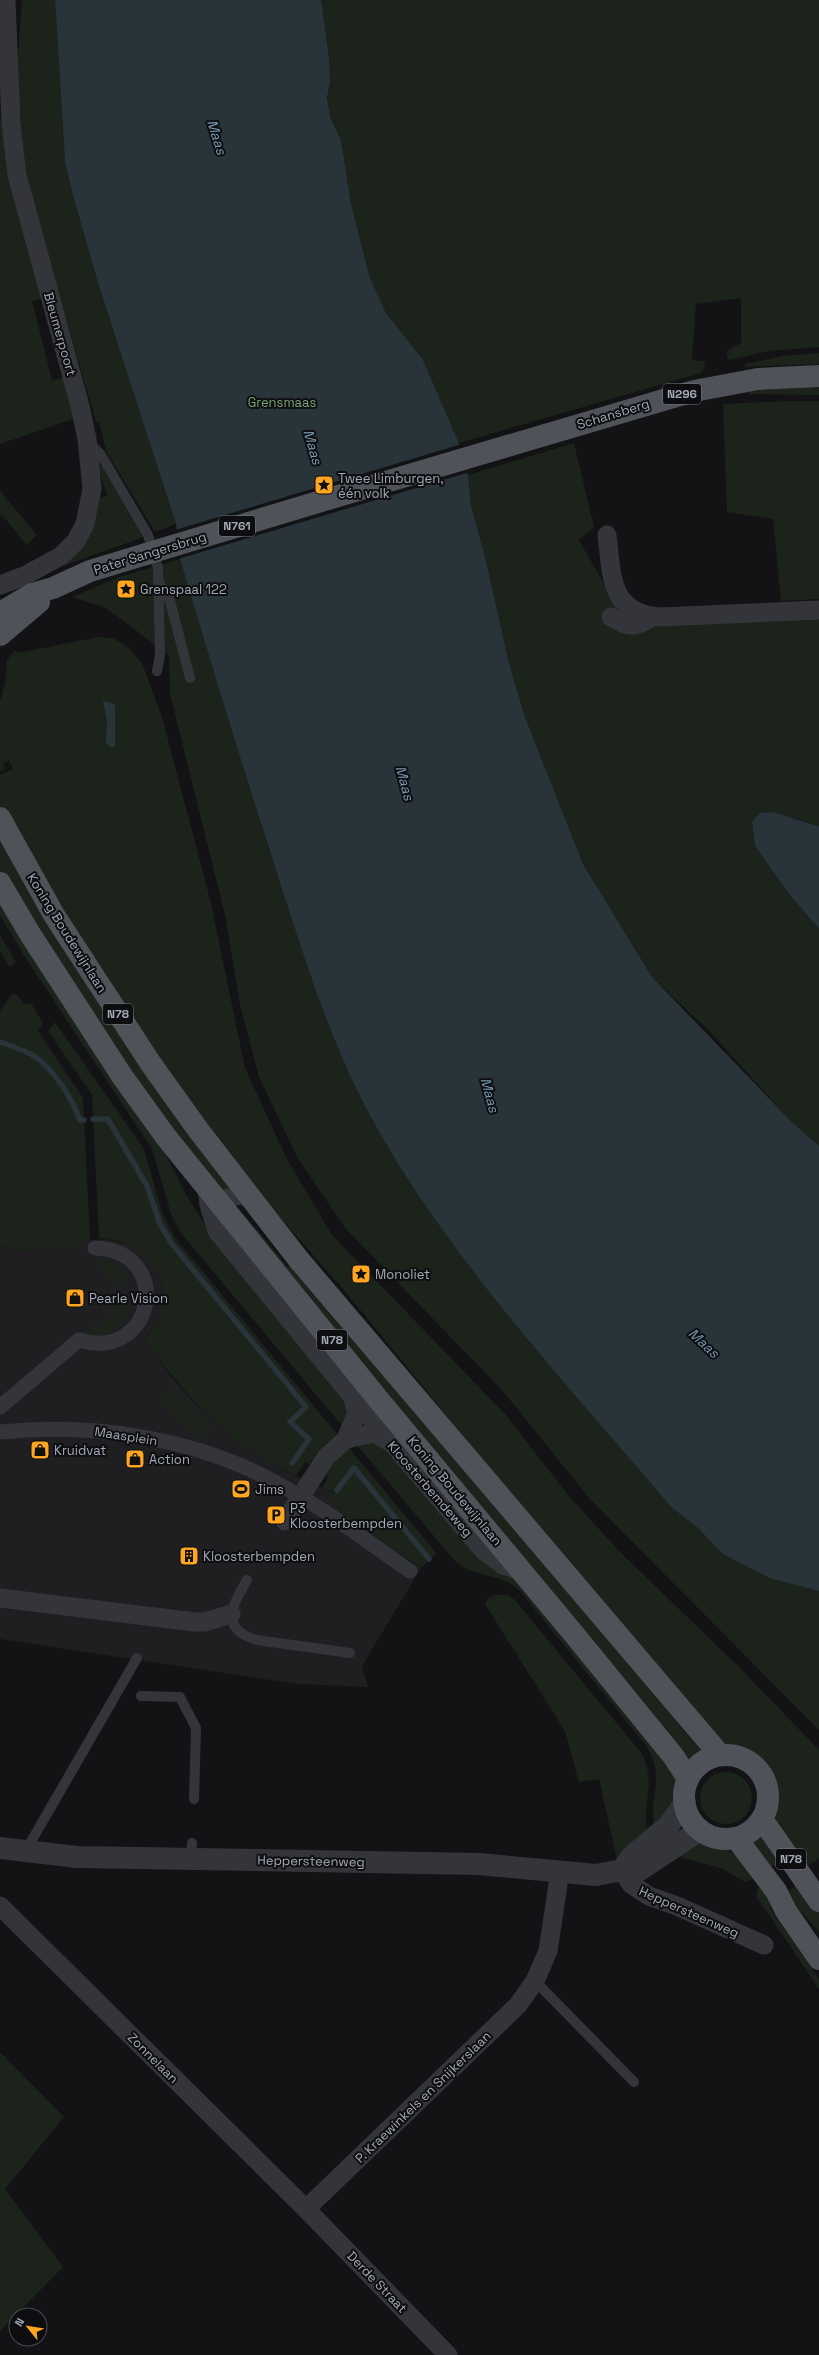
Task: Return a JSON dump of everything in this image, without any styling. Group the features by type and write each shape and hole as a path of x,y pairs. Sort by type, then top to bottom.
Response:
{"main road":[{"name":"Schansberg","path":"549,433 667,398 720,385 790,376 819,376"},
{"name":"Pater Sangersbrug","path":"0,613 32,594 53,588 90,572 549,433"},
{"name":"Pater Sangersbrug","path":"0,635 53,588"},
{"name":"Koning Boudewijnlaan","path":"0,818 54,915 151,1064 199,1132 300,1260 720,1755"},
{"name":"Koning Boudewijnlaan","path":"0,883 30,934 122,1076 166,1137 207,1188 216,1212 521,1571 674,1757 688,1779"},
{"path":"720,1755 732,1755 743,1758 753,1765 761,1774 766,1784 768,1796 767,1808 762,1819 755,1827 736,1838 724,1839 711,1836 700,1830 688,1813 685,1803 685,1791 688,1779 696,1768 707,1760 720,1755"},
{"name":"N78","path":"762,1819 819,1901"},
{"name":"N78","path":"736,1838 776,1891 786,1911 819,1959"}],"street":[{"name":"Bleumerpoort","path":"0,585 52,562 69,549 81,533 88,515 92,489 87,439 17,175 11,134 4,34 6,0"},
{"path":"607,535 613,577 618,594 631,610 652,617 819,610"},
{"path":"611,617 626,625 636,626 652,617"},
{"path":"252,1198 240,1194 233,1195 216,1212 217,1231 392,1443"},
{"path":"0,1407 79,1340 96,1345 110,1343 129,1333 138,1322 145,1310 147,1297 142,1275 135,1265 122,1254 111,1250 95,1248"},
{"path":"286,1521 326,1457 346,1439 356,1413 352,1396"},
{"name":"Maasplein","path":"0,1432 72,1428 108,1431 199,1451 237,1464 272,1480 306,1490 410,1571"},
{"name":"Kloosterbemdeweg","path":"346,1439 374,1433 392,1443 484,1551 503,1565 521,1571"},
{"path":"0,1598 195,1622 205,1622 231,1614"},
{"path":"622,1870 632,1856 668,1826 685,1803"},
{"name":"Heppersteenweg","path":"0,1848 77,1857 192,1851 479,1864 596,1875 622,1870 634,1872 642,1869 700,1830"},
{"name":"Heppersteenweg","path":"622,1870 631,1884 644,1894 677,1906 764,1945"},
{"name":"P. Kraewinkels en Snijkerslaan","path":"306,2209 518,2005 535,1981 548,1951 560,1872"},
{"name":"Zonnelaan","path":"0,1906 306,2209"},
{"name":"Derde Straat","path":"306,2209 448,2355"}],"lane":[{"path":"87,439 101,455 148,535 158,568 160,655 157,671"},
{"path":"158,580 170,601 190,678"},
{"path":"247,1580 232,1606 231,1614 237,1628 254,1640 350,1653"},
{"path":"25,1852 137,1658"},
{"path":"141,1696 180,1697 196,1728 194,1799"},
{"path":"535,1981 634,2082"}],"shaded area":[{"path":"22,0 55,0 65,162 98,283 176,524 155,532 106,451 99,421 96,422 27,183 16,82"},
{"path":"321,0 819,0 819,347 768,351 729,360 727,357 727,351 741,343 741,298 696,304 692,360 704,361 705,368 701,373 459,443 423,360 386,313 370,278 351,204 341,140 331,119 327,98 330,82"},
{"path":"5,115 45,297 32,301 52,380 67,377 76,418 0,444 0,119"},
{"path":"819,353 819,364 745,367 746,364 782,356"},
{"path":"794,387 819,387 819,395 748,394 750,391"},
{"path":"819,401 819,599 781,601 773,519 727,512 723,404"},
{"path":"574,443 594,527 579,540 621,614 819,614 819,826 796,818 752,822 755,846 789,894 819,929 819,1146 792,1122 710,1032 652,977 583,864 525,717 509,663 485,556 471,506 468,475"},
{"path":"94,454 144,537 65,565 88,535 96,518 99,499 107,495"},
{"path":"0,491 37,535 27,545 2,515 0,516"},
{"path":"180,559 269,850 333,1037 347,1069 447,1235 502,1305 671,1507 772,1579 819,1591 819,1730 590,1499 502,1390 345,1228 297,1157 259,1077 240,1005 225,915 170,694 169,655 106,608 72,597 119,577"},
{"path":"98,637 113,638 128,647 142,663 162,717 211,903 245,1068 287,1159 332,1235 506,1415 568,1495 620,1552 740,1668 819,1750 819,1858 804,1869 776,1822 777,1797 775,1785 766,1767 757,1757 746,1750 720,1744 616,1623 349,1296 248,1181 135,1026 5,815 0,805 0,775 13,769 9,760 3,764 5,769 0,771 0,701 5,684 7,660 15,650 18,653"},
{"path":"0,832 233,1188 219,1195 167,1127 24,911 0,870"},
{"path":"0,897 164,1151 186,1195 208,1229 340,1389 348,1409 343,1427 180,1232 171,1214 152,1149 23,954 0,915"},
{"path":"0,935 16,962 10,967 0,951"},
{"path":"16,994 24,1004 31,1003 43,1023 38,1031 83,1098 90,1240 74,1248 16,1251 0,1245 0,1011 11,995"},
{"path":"55,1022 144,1149 162,1213 175,1238 337,1434 319,1450 309,1464 305,1462 296,1476 251,1450 230,1435 211,1418 176,1380 145,1339 157,1322 163,1305 163,1289 158,1273 149,1259 136,1249 119,1241 99,1238 92,1095 48,1031"},
{"path":"235,1204 288,1267 297,1264 701,1751 688,1761 231,1205"},
{"path":"109,1239 135,1247 148,1257 157,1269 164,1289 163,1308 158,1321 145,1339 173,1379 191,1399 225,1431 253,1452 286,1472 334,1493 406,1560 421,1568 362,1666 368,1687 297,1684 0,1639 0,1245 16,1251 74,1248 90,1240"},
{"path":"100,1258 117,1265 128,1278 115,1288 110,1278 100,1269"},
{"path":"117,1304 131,1305 128,1314 120,1326 108,1333 84,1338 84,1331 100,1325 108,1319 115,1310"},
{"path":"172,1387 212,1427 199,1440 159,1400"},
{"path":"360,1442 380,1442 511,1574 654,1742 676,1781 675,1800 654,1828 653,1805 656,1786 655,1766 644,1743 520,1591 505,1581 471,1571 456,1562 356,1444"},
{"path":"349,1448 436,1553 421,1568 358,1526 330,1499 334,1492 322,1488 329,1476 325,1474 332,1463"},
{"path":"494,1595 508,1595 515,1600 643,1755 647,1767 649,1786 646,1811 647,1831 617,1860 599,1779 579,1782 565,1731 485,1604 487,1599"},
{"path":"726,1772 740,1776 748,1784 752,1798 748,1812 740,1820 726,1824 712,1820 704,1812 700,1798 704,1784 712,1776"},
{"path":"762,1833 782,1860 768,1870 749,1843"},
{"path":"696,1844 716,1846 731,1852 744,1863 757,1878 745,1882 721,1868 679,1857"},
{"path":"799,1883 819,1911 819,1932 785,1894"},
{"path":"762,1885 770,1897 770,1908 819,1979 819,1989 756,1896 758,1888"},
{"path":"0,2052 64,2117 5,2189 63,2267 24,2307 8,2307 8,2323 0,2331"}],"water":[{"name":"Maas","path":"55,0 321,0 329,58 330,82 327,98 331,119 341,140 351,204 370,278 386,313 423,360 459,443 468,475 471,506 485,556 509,663 525,717 583,864 652,977 792,1122 819,1146 819,1591 772,1579 723,1554 697,1527 671,1507 546,1361 465,1260 427,1208 393,1155 362,1100 339,1050 318,998 256,809 180,559 176,524 98,283 72,192 65,162"},
{"path":"103,700 115,705 115,746 112,748 106,743 107,721"},
{"path":"772,812 819,826 819,929 789,894 755,846 752,822 760,813"}],"pier":[{"path":"462,444 470,472 178,559 175,530"}],"waterway":[{"path":"0,1042 26,1052 41,1062 62,1085 80,1120 84,1120"},
{"path":"93,1119 108,1119 147,1186 160,1224 172,1244 306,1407 290,1422 309,1439 292,1463"},
{"path":"337,1490 354,1468 429,1559"}],"place":[{"name":"Twee Limburgen, één volk","path":"324,485"},
{"name":"Grenspaal 122","path":"126,589"},
{"name":"Monoliet","path":"361,1274"},
{"name":"Pearle Vision","path":"75,1298"},
{"name":"Kruidvat","path":"40,1450"},
{"name":"Action","path":"135,1459"},
{"name":"Jims","path":"241,1489"},
{"name":"P3 Kloosterbempden","path":"276,1515"},
{"name":"Kloosterbempden","path":"189,1556"}],"park label":[{"name":"Grensmaas","path":"282,402"}]}
